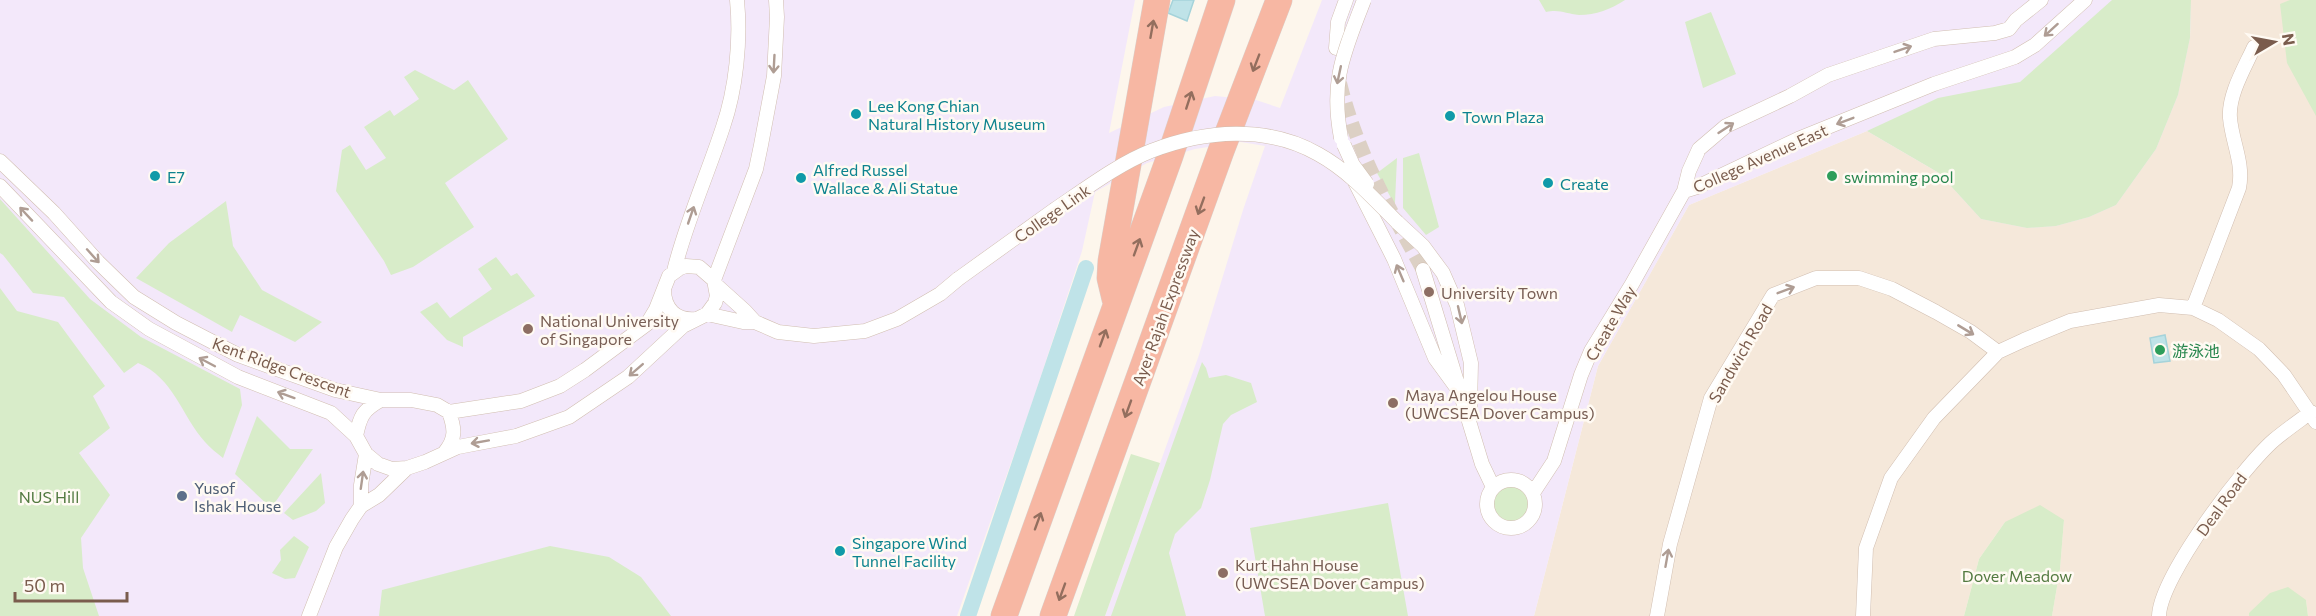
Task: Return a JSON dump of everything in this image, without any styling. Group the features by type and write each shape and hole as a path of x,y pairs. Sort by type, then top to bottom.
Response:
{"highway":[{"path":"1116,302 1110,269 1157,0"},
{"path":"1004,616 1170,156 1222,0"},
{"name":"Ayer Rajah Expressway","path":"1053,616 1221,151 1280,3"}],"street":[{"name":"Kent Ridge Crescent","path":"0,161 54,213 98,262 134,297 176,323 238,355 335,390 381,400 411,400 436,405 449,412 521,401 560,386 585,370 647,324 656,309 665,283 674,271 695,202 724,125 734,72 738,34 737,0"},
{"path":"366,454 378,464 392,469 407,468 471,443 516,436 569,417 628,377 683,327 701,317 715,303 718,286 756,169 761,145 774,76 776,0"},
{"path":"1336,48 1338,22 1346,0"},
{"path":"1364,0 1343,56 1336,87 1336,112 1343,141 1361,177 1397,222"},
{"name":"College Avenue East","path":"1684,191 1689,171 1699,148 1726,126 1828,75 1915,45 1934,39 1995,33 2009,29 2016,20 2041,0"},
{"name":"College Avenue East","path":"1684,191 1706,183 1797,139 1934,84 2015,57 2035,45 2085,0"},
{"path":"2193,308 2239,188 2240,161 2229,115 2235,90 2254,47"},
{"name":"College Link","path":"718,286 755,322 778,332 814,336 866,331 897,319 940,294 1092,184 1150,152 1198,138 1227,133 1255,135 1298,144 1336,165 1423,246 1443,273 1457,305 1471,363 1470,426"},
{"name":"College Link","path":"1354,180 1394,259 1422,327"},
{"name":"Kent Ridge Crescent","path":"0,186 111,302 149,329 238,378 331,413 356,436 366,454"},
{"name":"Create Way","path":"1423,270 1482,464 1493,488 1489,494 1488,509 1496,522 1508,528 1520,527 1531,519 1536,506 1533,493 1554,461 1581,375 1591,351 1684,191"},
{"path":"674,271 693,266 705,270 718,286"},
{"name":"Sandwich Road","path":"1657,616 1670,544 1711,398 1773,295 1816,278 1859,278 1892,289 1932,310 1971,332 1998,352"},
{"path":"665,283 664,297 670,310 682,318 701,317"},
{"path":"1863,616 1866,548 1891,478 1934,418 1998,352 2070,321 2159,305 2193,308 2218,320 2259,349 2284,375 2313,417"},
{"name":"College Link","path":"701,317 755,322"},
{"name":"Create Way","path":"1422,327 1441,367 1462,395"},
{"name":"Kent Ridge Crescent","path":"356,436 359,420 363,414 381,400"},
{"path":"445,452 453,442 455,429 449,412"},
{"name":"Deal Road","path":"2159,616 2159,606 2176,571 2198,534 2247,467 2273,441 2313,417"},
{"path":"361,506 361,485 366,454"},
{"path":"309,616 336,547 361,506 379,495 407,468"},
{"path":"1493,488 1507,480 1514,480 1528,486 1533,493"}],"shaded area":[{"name":"National University of Singapore","path":"0,0 1135,0 1109,133 1164,107 1215,96 1256,100 1280,108 1322,0 2191,0 2190,38 2178,95 2156,149 2116,205 2089,217 2056,226 2027,228 1981,219 1939,173 1867,131 1689,205 1598,366 1534,616 1105,616 1199,355 1265,146 1241,142 1195,149 1147,163 1095,192 1082,251 1031,406 957,616 0,616"},
{"path":"2191,0 2316,0 2316,616 2308,616 2306,600 2249,613 2249,616 2052,616 2060,569 2064,520 2005,522 1979,559 1964,616 1534,616 1598,366 1689,205 1867,131 1939,173 1982,219 2190,38"}],"green space":[{"path":"1539,0 1625,0 1603,11 1579,15 1559,11 1546,12"},
{"path":"2112,0 2191,0 2190,38 2178,95 2156,149 2116,205 2089,217 2056,226 2027,228 1981,219 1939,173 1867,131 1938,98 2020,82"},
{"path":"2290,0 2316,0 2316,116 2287,63 2280,4"},
{"path":"1711,12 1736,74 1703,88 1685,22"},
{"path":"415,70 454,90 468,80 508,139 445,183 474,227 413,267 391,275 384,261 336,191 342,150 350,145 366,170 386,158 364,127 390,110 394,116 419,99 404,77"},
{"path":"1419,153 1439,227 1426,235 1403,208 1403,158"},
{"path":"1397,158 1395,202 1395,205 1377,173"},
{"path":"0,199 90,299 141,337 240,389 242,405 223,458 207,444 169,387 160,378 138,363 124,373 64,297 33,293 0,253"},
{"path":"226,201 233,246 262,290 322,322 295,342 240,315 232,332 136,278 169,243"},
{"path":"496,257 511,276 517,273 535,296 463,337 463,347 447,340 420,312 437,302 450,318 492,289 478,269"},
{"name":"NUS Hill","path":"0,288 17,311 58,322 105,386 93,396 110,428 79,453 110,495 81,538 83,568 99,616 0,616"},
{"path":"1202,362 1209,378 1226,375 1251,383 1257,402 1231,415 1223,424 1201,508 1175,534 1169,553 1186,616 1111,616"},
{"path":"257,416 290,449 313,449 271,508 235,474"},
{"path":"1131,454 1160,463 1105,616 1074,616"},
{"path":"321,473 325,503 316,511 293,520 284,513"},
{"path":"1511,487 1523,492 1528,504 1523,516 1511,521 1499,516 1494,504 1499,492"},
{"path":"1388,503 1408,616 1265,616 1250,528"},
{"name":"Dover Meadow","path":"2040,505 2064,520 2060,569 2052,616 1964,616 1979,559 2005,522"},
{"path":"294,536 309,547 295,578 285,579 272,573 281,560 280,550"},
{"path":"550,546 609,557 641,577 671,616 379,616 382,590"},
{"path":"2288,587 2306,600 2308,616 2249,616 2249,613 2270,593"}],"water":[{"path":"1173,0 1194,0 1187,21 1168,13"},
{"name":"游泳池","path":"2165,335 2170,361 2154,363 2150,338"}],"waterway":[{"path":"968,616 1086,268"}],"tunnel":[{"path":"1340,83 1355,133 1365,156 1386,202 1423,270"}],"place":[{"name":"Lee Kong Chian Natural History Museum","path":"856,114"},
{"name":"Town Plaza","path":"1450,116"},
{"name":"E7","path":"155,176"},
{"name":"swimming pool","path":"1832,176"},
{"name":"Alfred Russel Wallace & Ali Statue","path":"801,178"},
{"name":"Create","path":"1548,183"},
{"name":"University Town","path":"1429,292"},
{"name":"National University of Singapore","path":"528,329"},
{"name":"游泳池","path":"2160,350"},
{"name":"Maya Angelou House (UWCSEA Dover Campus)","path":"1393,403"},
{"name":"Yusof Ishak House","path":"182,496"},
{"name":"Singapore Wind Tunnel Facility","path":"840,551"},
{"name":"Kurt Hahn House (UWCSEA Dover Campus)","path":"1223,573"}]}
